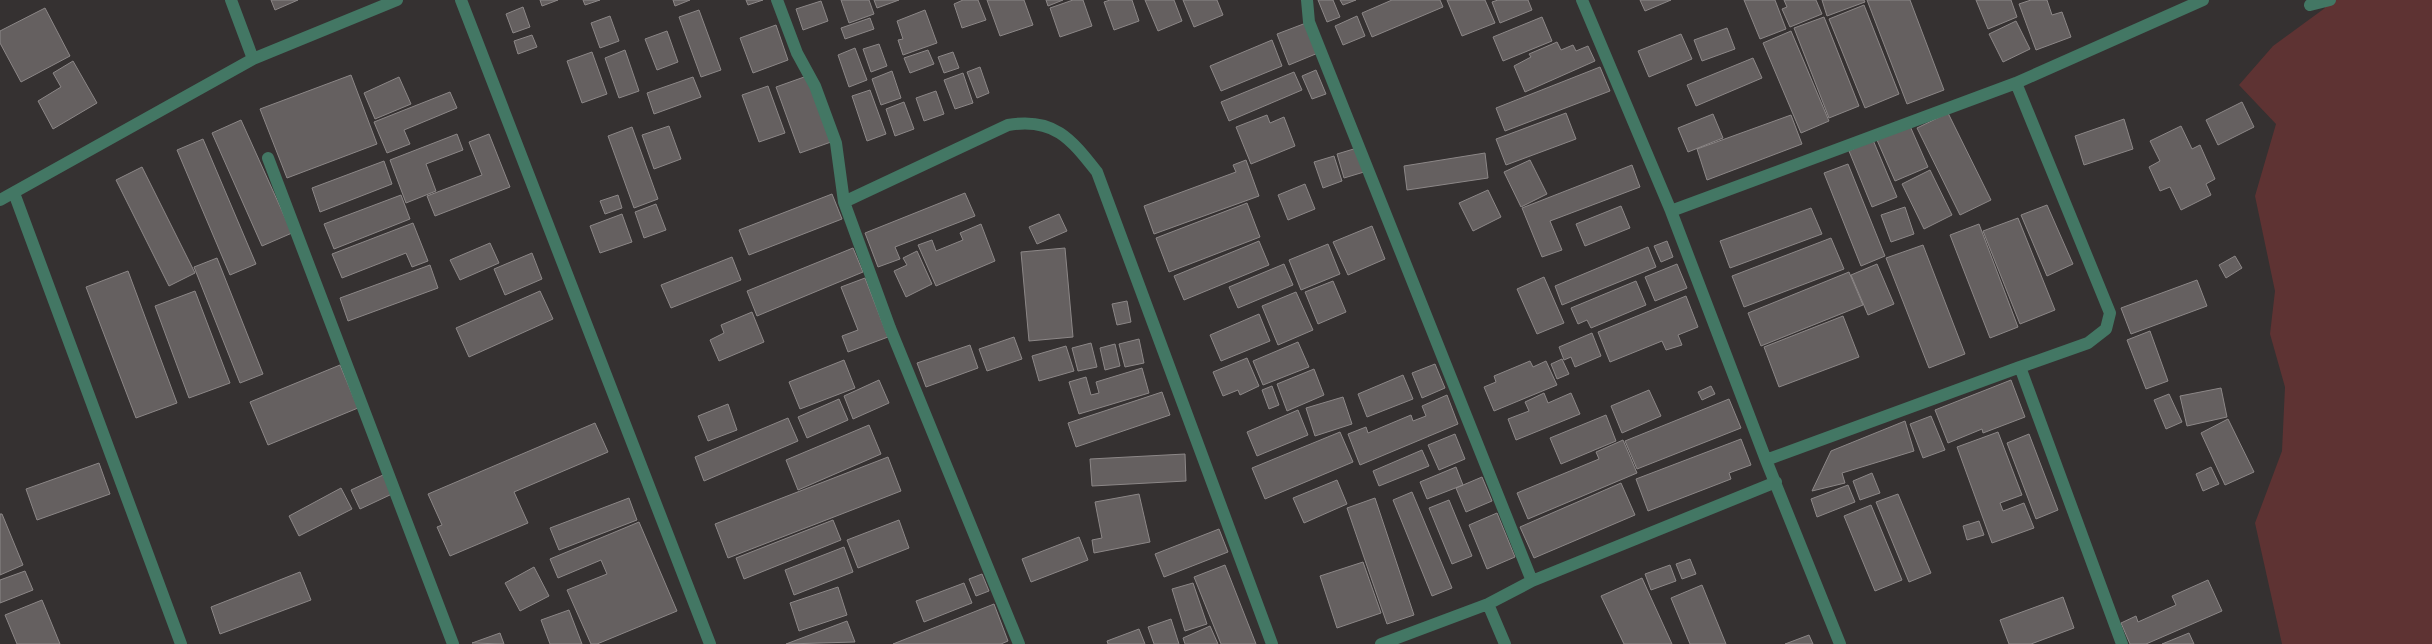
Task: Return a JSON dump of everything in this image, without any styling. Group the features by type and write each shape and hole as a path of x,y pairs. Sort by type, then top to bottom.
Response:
{"street":[{"path":"231,0 254,60"},
{"path":"0,200 254,60 397,0"},
{"path":"461,0 710,644"},
{"path":"777,0 797,53 815,86 836,143 844,202 890,328 1019,644"},
{"path":"1307,0 1310,22 1532,581"},
{"path":"1582,0 1671,211 1766,460 1840,644"},
{"path":"1671,211 2016,83 2203,0"},
{"path":"2310,5 2330,0"},
{"path":"1766,460 2088,343 2106,329 2110,313 2016,83"},
{"path":"844,202 1008,125 1029,121 1058,131 1076,145 1097,172 1272,644"},
{"path":"268,158 453,644"},
{"path":"14,193 181,644"},
{"path":"2020,367 2122,644"},
{"path":"1381,644 1488,604 1532,581 1776,482"},
{"path":"1488,604 1505,644"}],"shaded area":[{"path":"2321,0 2432,0 2432,644 2282,644 2255,523 2282,451 2285,387 2270,334 2275,291 2255,196 2276,124 2239,85 2273,46 2325,8"}],"building":[{"path":"271,0 298,0 275,10"},
{"path":"540,0 558,0 542,6"},
{"path":"583,0 600,0 585,5"},
{"path":"673,0 690,0 675,6"},
{"path":"746,0 763,0 748,5"},
{"path":"841,0 869,0 874,14 849,23"},
{"path":"874,0 899,0 877,8"},
{"path":"963,0 978,0 986,20 962,28 954,4"},
{"path":"987,0 1024,0 1033,25 1000,36"},
{"path":"1046,0 1063,0 1048,6"},
{"path":"1073,0 1083,0 1092,26 1060,37 1050,8"},
{"path":"1110,0 1132,0 1139,21 1114,30 1104,2"},
{"path":"1145,0 1174,0 1182,21 1158,31"},
{"path":"1183,0 1217,0 1223,15 1194,27"},
{"path":"1318,0 1333,0 1340,17 1327,22"},
{"path":"1340,0 1356,0 1343,5"},
{"path":"1392,0 1440,0 1443,7 1372,37 1362,13"},
{"path":"1447,0 1485,0 1495,23 1462,36"},
{"path":"1498,0 1528,0 1532,10 1500,23 1492,2"},
{"path":"1640,0 1671,0 1645,11"},
{"path":"1744,0 1775,0 1786,29 1760,39"},
{"path":"1784,0 1816,0 1822,14 1790,27 1782,9 1787,7"},
{"path":"1822,0 1864,0 1865,2 1827,16"},
{"path":"1867,0 1910,0 1944,90 1907,104"},
{"path":"1976,0 2011,0 2017,17 1988,29"},
{"path":"2031,0 2047,0 2052,15 2062,12 2071,37 2036,50 2019,4"},
{"path":"821,1 828,21 803,30 796,9"},
{"path":"1864,5 1899,94 1865,108 1829,19"},
{"path":"523,7 530,27 513,33 506,14"},
{"path":"45,8 70,56 21,82 0,43 0,31"},
{"path":"699,10 721,70 701,77 679,17"},
{"path":"925,10 937,43 903,55 898,40 903,39 897,21"},
{"path":"610,16 619,41 600,48 591,23"},
{"path":"1357,16 1365,36 1343,45 1335,26"},
{"path":"1542,17 1552,41 1503,61 1493,37"},
{"path":"1824,17 1859,106 1829,118 1794,28"},
{"path":"870,18 874,29 845,39 841,28"},
{"path":"2016,21 2030,49 2003,62 1989,34"},
{"path":"1306,23 1318,53 1289,65 1277,34"},
{"path":"776,25 788,60 753,73 740,38"},
{"path":"1727,28 1735,49 1702,61 1694,40"},
{"path":"667,31 678,62 657,70 645,39"},
{"path":"1791,31 1829,121 1801,133 1763,43"},
{"path":"1681,34 1692,59 1649,77 1638,51"},
{"path":"532,35 537,47 518,54 514,41"},
{"path":"1272,40 1282,66 1221,91 1210,66"},
{"path":"1557,42 1561,50 1573,45 1576,51 1588,46 1595,61 1525,92 1514,66 1531,57 1529,54"},
{"path":"879,44 887,66 871,72 863,49"},
{"path":"855,48 867,80 849,87 838,55"},
{"path":"625,50 639,91 619,98 605,58"},
{"path":"928,50 934,64 910,73 904,58"},
{"path":"592,52 607,94 582,103 567,61"},
{"path":"953,52 959,68 944,73 938,57"},
{"path":"1753,58 1762,78 1696,106 1687,85"},
{"path":"73,61 97,103 53,129 38,101 61,87 53,73"},
{"path":"980,67 989,93 977,98 967,72"},
{"path":"1600,67 1610,91 1505,131 1496,108"},
{"path":"1316,70 1326,94 1312,99 1302,76"},
{"path":"892,71 901,98 881,105 872,79"},
{"path":"1294,72 1302,90 1229,121 1221,102"},
{"path":"963,73 973,103 955,109 944,80"},
{"path":"351,75 377,144 287,178 260,109"},
{"path":"807,76 831,142 800,153 776,87"},
{"path":"399,77 411,104 375,119 364,93"},
{"path":"693,77 701,97 654,114 647,93"},
{"path":"768,86 785,133 759,142 742,95"},
{"path":"870,90 886,134 867,141 852,96"},
{"path":"936,91 944,114 924,121 916,98"},
{"path":"450,92 457,108 404,130 410,144 387,153 374,122"},
{"path":"904,102 914,129 895,136 886,109"},
{"path":"2242,102 2254,127 2218,145 2206,120"},
{"path":"1566,113 1576,139 1506,165 1496,139"},
{"path":"1948,113 1991,200 1960,215 1917,128"},
{"path":"1713,114 1723,138 1688,152 1678,128"},
{"path":"1267,115 1270,123 1284,117 1295,146 1251,164 1236,127"},
{"path":"1791,115 1802,144 1707,180 1697,149"},
{"path":"2124,119 2133,149 2084,165 2075,136"},
{"path":"241,120 292,233 262,246 212,133"},
{"path":"669,126 681,159 654,169 642,135"},
{"path":"1910,126 1928,167 1895,181 1877,140"},
{"path":"2181,126 2192,149 2200,145 2215,179 2206,184 2211,195 2181,210 2170,187 2160,191 2149,167 2160,161 2150,141"},
{"path":"632,127 658,199 634,208 608,136"},
{"path":"457,134 463,150 426,164 436,191 406,203 390,160"},
{"path":"489,134 510,187 435,216 427,196 482,175 469,142"},
{"path":"203,139 256,264 230,275 177,150"},
{"path":"1873,140 1897,197 1872,207 1849,151"},
{"path":"1357,148 1364,172 1344,178 1337,154"},
{"path":"1485,153 1488,178 1407,190 1404,166"},
{"path":"1334,156 1342,181 1323,188 1314,162"},
{"path":"1246,160 1259,196 1154,234 1144,206 1236,172 1233,165"},
{"path":"1530,160 1547,194 1521,207 1504,172"},
{"path":"384,161 392,184 320,212 312,188"},
{"path":"1848,164 1885,256 1861,266 1824,173"},
{"path":"1632,165 1640,187 1550,221 1562,250 1542,257 1522,208"},
{"path":"142,167 195,273 169,286 116,180"},
{"path":"1930,170 1952,215 1924,229 1902,184"},
{"path":"1305,184 1315,209 1288,220 1278,195"},
{"path":"1488,190 1501,217 1473,231 1459,203"},
{"path":"965,193 975,216 895,247 900,259 878,267 865,233"},
{"path":"832,194 842,219 749,255 739,230"},
{"path":"401,195 410,219 334,249 324,224"},
{"path":"618,195 622,208 605,214 600,201"},
{"path":"1247,203 1260,237 1169,272 1156,238"},
{"path":"656,204 666,230 644,238 635,212"},
{"path":"2047,205 2073,264 2047,276 2021,215"},
{"path":"1621,206 1630,228 1585,246 1576,224"},
{"path":"1905,207 1914,234 1891,242 1881,215"},
{"path":"1811,208 1822,234 1730,268 1720,241"},
{"path":"622,214 632,242 600,253 590,226"},
{"path":"1059,214 1067,231 1037,244 1029,227"},
{"path":"2018,218 2055,310 2020,324 1983,231"},
{"path":"413,223 428,261 412,267 406,253 342,278 332,254"},
{"path":"981,224 995,261 936,286 918,245 932,240 936,251 963,240 960,233"},
{"path":"1979,224 2018,327 1990,338 1950,235"},
{"path":"1372,226 1385,259 1348,275 1333,242"},
{"path":"1831,238 1844,269 1744,307 1732,276"},
{"path":"1259,241 1269,265 1184,300 1174,276"},
{"path":"1667,241 1673,257 1661,262 1654,246"},
{"path":"490,243 499,263 460,280 450,260"},
{"path":"1328,244 1340,274 1301,290 1289,260"},
{"path":"1923,245 1965,354 1929,368 1886,258"},
{"path":"1648,247 1656,267 1562,305 1555,286"},
{"path":"853,248 863,272 757,316 747,291"},
{"path":"1065,248 1073,337 1029,341 1021,252"},
{"path":"917,251 932,284 906,297 894,271 907,265 903,258"},
{"path":"532,253 542,279 505,295 494,269"},
{"path":"2235,256 2242,268 2226,278 2219,265"},
{"path":"732,257 741,280 671,308 661,285"},
{"path":"217,258 263,374 240,383 194,267"},
{"path":"1284,264 1293,285 1238,308 1229,287"},
{"path":"1677,264 1687,288 1655,301 1645,277"},
{"path":"1877,264 1894,304 1868,315 1851,275"},
{"path":"430,265 438,288 348,321 340,298"},
{"path":"128,271 177,403 136,418 86,287"},
{"path":"1849,272 1863,305 1761,346 1748,313"},
{"path":"1544,277 1564,323 1537,334 1517,289"},
{"path":"865,278 888,337 848,352 842,336 858,330 841,287"},
{"path":"2197,280 2207,306 2131,334 2121,308"},
{"path":"1333,281 1346,312 1318,324 1305,292"},
{"path":"1636,281 1646,305 1591,328 1587,320 1578,324 1571,308"},
{"path":"195,291 230,383 189,398 155,306"},
{"path":"540,291 553,319 469,357 456,328"},
{"path":"1296,292 1313,330 1278,345 1262,306"},
{"path":"1686,296 1698,327 1678,335 1682,345 1666,350 1662,341 1610,362 1598,332"},
{"path":"1127,301 1131,322 1117,325 1112,304"},
{"path":"752,312 764,342 719,361 710,340 724,333 721,325"},
{"path":"1259,314 1270,341 1221,361 1210,335"},
{"path":"1843,316 1859,357 1779,387 1764,347"},
{"path":"2150,331 2168,381 2146,389 2127,340"},
{"path":"1592,333 1601,356 1575,367 1571,357 1564,360 1559,347"},
{"path":"1014,337 1022,359 987,371 979,349"},
{"path":"1139,339 1144,363 1125,367 1119,344"},
{"path":"1298,342 1309,367 1263,385 1253,361"},
{"path":"1091,343 1097,367 1078,371 1072,348"},
{"path":"1115,344 1120,366 1105,370 1100,348"},
{"path":"970,345 978,368 926,387 917,363"},
{"path":"1066,346 1074,371 1039,381 1032,356"},
{"path":"1247,358 1259,386 1240,395 1238,390 1223,396 1213,372"},
{"path":"1562,359 1569,374 1557,379 1551,364"},
{"path":"844,360 855,388 800,409 789,382"},
{"path":"1530,361 1533,367 1546,361 1557,385 1494,411 1484,387 1496,382 1494,376"},
{"path":"1435,364 1445,388 1422,398 1412,373"},
{"path":"340,365 358,408 268,445 250,402"},
{"path":"1142,368 1149,393 1079,414 1069,382 1086,377 1091,395 1099,393 1096,382"},
{"path":"1314,369 1324,395 1287,411 1277,384"},
{"path":"1403,375 1413,399 1367,417 1358,394"},
{"path":"879,380 889,403 853,419 844,396"},
{"path":"2011,380 2025,417 1983,433 1982,429 1948,443 1935,410"},
{"path":"1272,386 1279,405 1269,409 1262,390"},
{"path":"1711,386 1715,394 1702,400 1698,392"},
{"path":"2221,388 2227,417 2187,426 2180,396"},
{"path":"1649,390 1661,416 1622,433 1611,406"},
{"path":"1162,392 1170,415 1076,447 1068,423"},
{"path":"1544,393 1548,403 1571,393 1580,414 1516,440 1508,419 1529,411 1525,402"},
{"path":"2169,394 2182,422 2166,429 2154,400"},
{"path":"1447,395 1458,424 1360,465 1348,434 1366,427 1368,433 1411,415 1413,421 1426,416 1422,406"},
{"path":"1343,397 1352,424 1315,436 1306,408"},
{"path":"839,399 848,420 807,438 798,417"},
{"path":"1729,399 1741,428 1637,469 1625,441"},
{"path":"728,404 737,430 708,441 698,416"},
{"path":"1298,410 1308,435 1257,456 1247,432"},
{"path":"1606,415 1616,441 1561,464 1550,438"},
{"path":"1931,416 1945,450 1923,458 1910,424"},
{"path":"788,418 798,441 704,481 695,457"},
{"path":"2228,419 2254,472 2225,485 2201,433"},
{"path":"1905,421 1914,451 1842,473 1845,483 1812,491 1831,451"},
{"path":"595,423 608,452 514,492 528,523 450,556 437,527 442,525 428,494"},
{"path":"869,425 881,454 798,490 786,460"},
{"path":"1340,432 1353,462 1265,499 1252,468"},
{"path":"1998,432 2022,495 2000,503 2003,511 2024,503 2034,528 1992,543 1957,447"},
{"path":"1455,434 1465,459 1439,470 1428,445"},
{"path":"2029,434 2058,510 2036,519 2007,443"},
{"path":"1741,439 1751,465 1729,473 1731,479 1648,511 1636,479"},
{"path":"1623,440 1637,473 1528,519 1517,493 1599,459 1596,452"},
{"path":"1422,450 1429,466 1379,486 1373,471"},
{"path":"1185,454 1186,481 1092,486 1090,459"},
{"path":"888,457 901,491 728,558 715,524"},
{"path":"99,463 110,494 37,520 26,489"},
{"path":"1456,467 1463,485 1427,499 1420,482"},
{"path":"2211,467 2219,484 2203,491 2196,474"},
{"path":"1872,473 1880,493 1860,500 1853,481"},
{"path":"383,475 392,494 360,509 351,490"},
{"path":"1482,477 1492,501 1466,512 1456,488"},
{"path":"1337,480 1347,504 1304,523 1293,498"},
{"path":"1621,483 1635,515 1534,558 1520,527"},
{"path":"1848,485 1855,502 1817,517 1811,499"},
{"path":"341,488 352,509 299,536 289,516"},
{"path":"1412,492 1452,588 1432,596 1393,500"},
{"path":"1139,494 1150,542 1094,553 1092,540 1102,538 1095,502"},
{"path":"1898,494 1931,573 1909,582 1876,502"},
{"path":"629,498 637,520 559,550 550,528"},
{"path":"1375,498 1414,615 1387,624 1347,508"},
{"path":"1449,500 1472,556 1452,564 1429,508"},
{"path":"1871,505 1902,580 1875,591 1844,516"},
{"path":"1497,513 1515,557 1487,569 1469,525"},
{"path":"0,514 2,514 23,565 0,575"},
{"path":"833,520 841,540 744,579 736,558"},
{"path":"899,520 909,548 858,568 847,540"},
{"path":"1979,521 1984,535 1967,540 1963,526"},
{"path":"639,522 677,611 597,644 591,644 567,590 607,574 601,560 558,578 550,559"},
{"path":"1219,529 1228,552 1164,577 1155,554"},
{"path":"1079,537 1088,560 1031,582 1022,559"},
{"path":"844,547 853,572 794,595 785,570"},
{"path":"1690,559 1696,574 1682,579 1676,564"},
{"path":"1363,562 1381,613 1337,628 1320,576"},
{"path":"1225,565 1256,644 1221,644 1194,577"},
{"path":"1670,565 1676,581 1651,590 1645,574"},
{"path":"534,567 549,596 520,611 505,583"},
{"path":"25,571 33,590 0,603 0,580"},
{"path":"300,572 311,600 220,634 211,607"},
{"path":"982,574 989,591 976,596 969,579"},
{"path":"1642,578 1672,644 1624,644 1601,596"},
{"path":"2208,580 2222,611 2146,644 2130,644 2121,623 2136,616 2138,622 2176,605 2172,596"},
{"path":"964,583 972,603 924,622 916,601"},
{"path":"1193,583 1207,624 1185,631 1172,589"},
{"path":"1702,585 1726,644 1690,644 1671,598"},
{"path":"838,587 847,615 799,631 790,603"},
{"path":"2063,597 2074,628 2031,644 2009,644 2000,620"},
{"path":"42,600 60,644 17,644 5,615"},
{"path":"994,604 1008,641 1001,644 893,644"},
{"path":"569,610 582,644 550,644 541,620"},
{"path":"1171,619 1179,644 1154,644 1148,627"},
{"path":"847,621 855,642 786,644"},
{"path":"1210,626 1218,644 1185,644 1183,638"},
{"path":"1139,629 1145,644 1108,644 1107,641"},
{"path":"500,633 504,644 472,643"},
{"path":"2189,633 2194,644 2162,644"},
{"path":"1809,635 1813,644 1785,644"}]}
